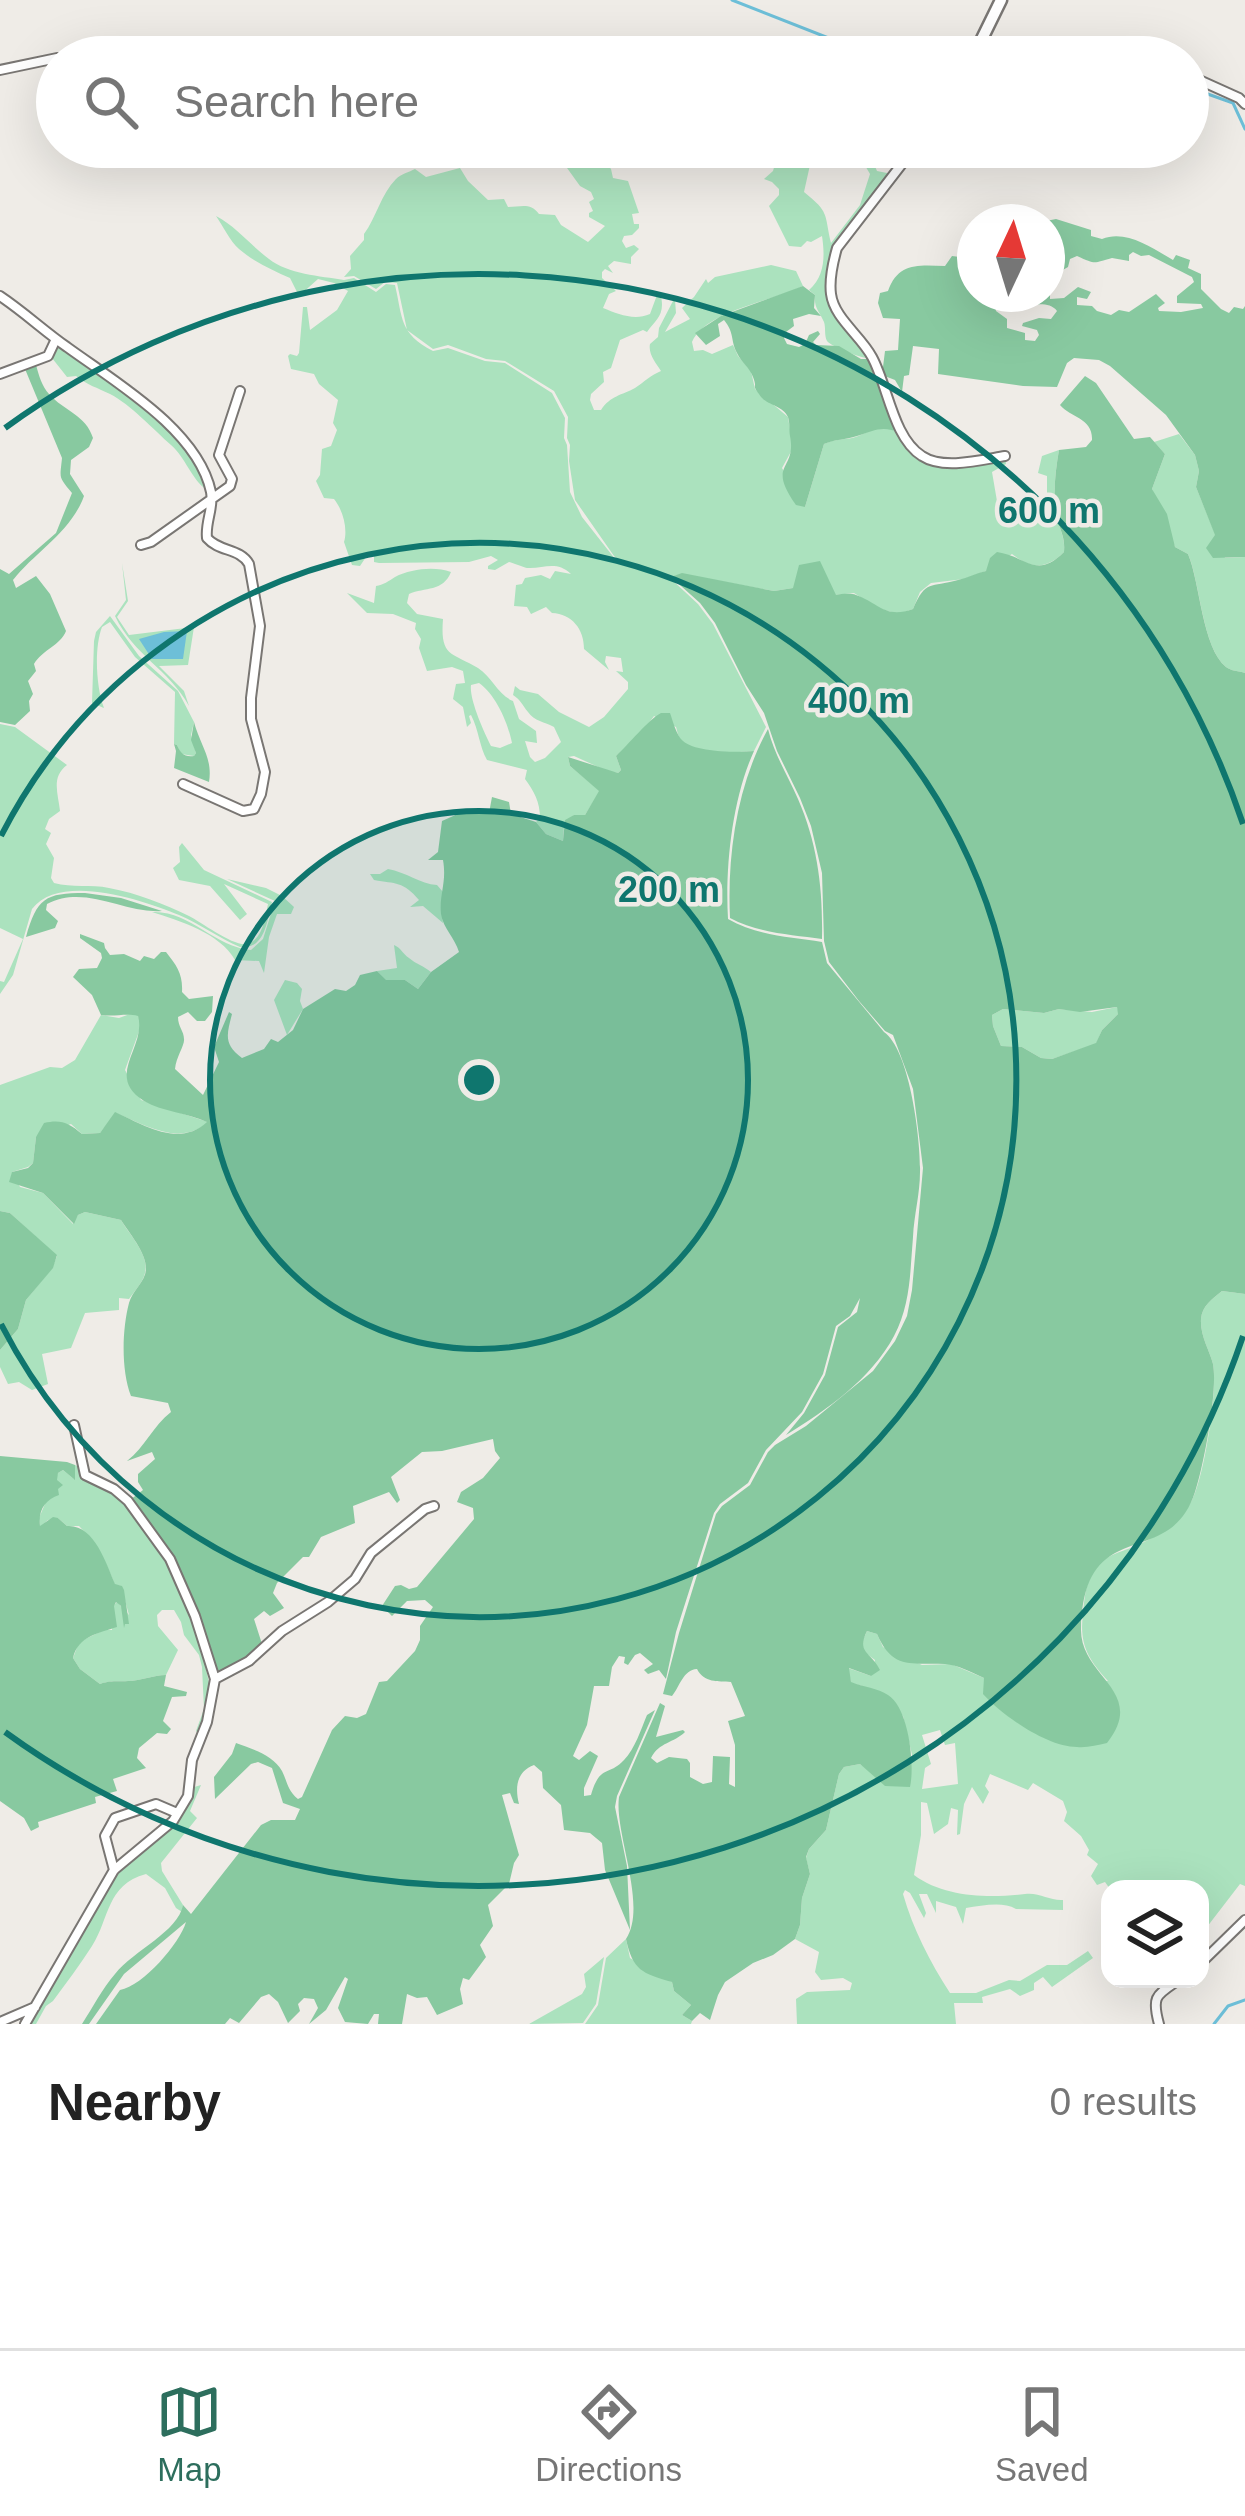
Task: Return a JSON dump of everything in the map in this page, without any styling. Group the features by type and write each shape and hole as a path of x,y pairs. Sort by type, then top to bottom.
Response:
{"street":[{"path":"984,36 1001,0"},
{"path":"0,70 36,62"},
{"path":"1209,84 1245,104"},
{"path":"899,168 837,248 832,300 871,353 901,433 922,457 937,462 1005,456"},
{"path":"0,296 176,431 202,467 212,500 207,538 243,556 253,576 260,626 250,709 265,772 258,803 250,812 243,811 183,784"},
{"path":"0,374 48,356 56,339"},
{"path":"141,545 230,486 232,478 219,454 240,392"},
{"path":"25,2024 114,1870 172,1821 188,1796 191,1760 207,1722 215,1679 198,1623 170,1559 128,1501 85,1474 74,1425"},
{"path":"215,1679 249,1661 282,1631 328,1602 355,1579 370,1553 434,1506"},
{"path":"114,1870 105,1836 115,1818 160,1804 177,1813"},
{"path":"1209,1955 1245,1920"},
{"path":"1159,2024 1155,2000 1169,1988"},
{"path":"0,2022 34,2007"}],"green space":[{"path":"460,168 488,200 504,199 508,207 555,215 561,225 588,242 605,226 589,217 593,211 589,202 594,199 567,168 610,168 613,178 628,181 639,213 632,214 639,228 622,241 626,248 634,245 639,249 631,264 614,261 608,266 613,273 602,272 616,291 609,294 603,308 638,317 650,314 657,295 662,303 659,317 647,332 620,340 611,368 603,372 604,382 591,394 594,410 661,371 650,344 658,337 673,301 676,313 665,332 690,319 682,308 706,279 708,283 715,277 771,265 796,271 803,286 711,322 692,342 694,351 712,354 733,345 751,371 755,389 788,417 793,448 782,468 805,507 824,444 876,429 903,435 936,463 1005,457 1006,464 992,472 998,507 1044,501 1047,476 1038,473 1042,456 1059,450 1055,504 1064,552 1038,565 1012,554 964,579 931,583 920,592 913,609 899,614 877,608 854,593 774,591 682,574 671,577 620,562 575,500 568,417 554,391 505,361 448,345 433,349 407,330 397,283 385,282 376,289 354,276 344,277 351,269 350,256 364,240 386,192 398,177 415,169 426,177"},
{"path":"809,168 804,192 825,214 831,243 860,205 870,174 866,168 892,174 836,247 829,292 872,359 827,341 815,295 809,290 823,265 822,236 801,247 789,246 769,206 779,195 779,189 764,179 773,171"},
{"path":"216,216 285,268 354,278 376,292 386,284 395,285 404,324 422,344 433,351 448,348 505,363 552,393 565,418 570,492 582,517 619,564 670,578 713,624 766,727 754,751 692,747 681,740 676,727 654,716 616,756 618,773 568,757 570,766 600,791 585,815 574,815 564,827 563,841 546,834 536,822 539,807 525,779 527,770 487,760 471,715 467,727 463,707 453,699 456,684 465,683 463,671 452,667 427,671 416,623 393,614 367,613 347,593 374,603 376,586 401,574 430,569 451,572 438,586 409,594 407,603 417,614 443,619 443,640 449,652 483,672 513,701 519,719 536,731 537,743 525,741 535,762 561,742 554,727 533,717 513,695 515,686 538,694 559,712 589,727 628,689 628,682 616,671 623,672 621,658 606,656 609,670 584,649 582,635 571,620 546,607 531,614 527,607 514,606 516,585 541,575 550,579 555,571 571,574 560,567 527,568 509,562 488,569 498,560 491,556 469,562 379,563 368,554 360,566 352,565 340,509 334,499 324,498 316,481 322,449 331,446 337,430 333,423 338,400 314,374 291,369 288,356 299,353 303,307 307,307 310,330 337,310 348,291 318,279 299,296 290,278 239,249","holes":["479,683 500,710 512,743 491,746 472,698 471,685"]},
{"path":"1065,222 1091,230 1091,236 1129,238 1173,260 1176,255 1190,260 1188,268 1201,274 1201,289 1221,309 1229,313 1245,306 1245,557 1213,558 1206,548 1215,535 1196,487 1195,455 1166,415 1099,360 1074,358 1057,387 1023,386 938,374 939,349 913,346 902,392 895,380 882,375 885,351 898,350 900,319 883,318 880,293 888,291 904,270 945,266 952,256 957,257 957,312 997,312 1007,319 1007,328 1025,333 1025,340 1035,341 1039,335 1023,323 1065,312 1065,297 1078,287 1091,292 1087,299 1077,297 1077,305 1111,315 1119,310 1129,312 1156,294 1165,303 1159,311 1203,308 1177,303 1177,296 1194,282 1192,277 1149,255 1133,252 1129,261 1095,262 1077,256 1068,267"},
{"path":"803,286 815,295 814,308 821,316 793,319 794,326 784,338 787,344 799,347 818,331 816,345 839,346 861,359 872,359 900,433 878,430 824,444 805,507 796,505 783,481 791,448 788,417 757,391 724,320 718,324 720,336 706,345 695,333 721,316"},
{"path":"58,348 125,392 165,426 182,445 207,490 176,450 126,404 76,376 67,377 52,358"},
{"path":"36,365 47,391 80,418 93,438 71,460 70,474 84,496 78,509 13,580 16,588 36,576 50,594 66,631 34,664 36,671 28,681 33,694 30,711 15,725 0,722 0,569 9,574 56,533 72,493 61,477 62,458 25,369"},
{"path":"1085,376 1096,383 1134,439 1150,437 1165,454 1152,489 1167,514 1175,547 1188,554 1218,658 1228,668 1245,673 1245,1294 1222,1291 1202,1314 1214,1391 1199,1480 1183,1516 1167,1531 1112,1555 1096,1569 1086,1593 1081,1629 1084,1646 1117,1697 1120,1710 1118,1725 1107,1743 1065,1746 1039,1736 983,1694 984,1678 950,1665 897,1659 877,1634 867,1631 864,1648 880,1670 871,1676 849,1668 851,1682 884,1693 901,1712 911,1752 910,1787 885,1786 860,1764 844,1767 826,1830 806,1857 810,1874 795,1939 725,1982 710,2020 700,2013 692,2021 682,2015 691,2005 674,1991 672,1982 640,1969 629,1950 632,1889 619,1797 660,1703 665,1706 656,1737 685,1732 651,1758 657,1763 669,1757 687,1759 690,1777 703,1784 712,1782 713,1756 730,1757 729,1784 735,1787 735,1745 728,1721 745,1716 731,1682 707,1679 697,1669 685,1675 672,1696 663,1694 679,1633 716,1514 750,1485 775,1445 873,1371 895,1341 912,1290 923,1168 913,1089 893,1035 829,962 822,873 811,826 764,713 715,623 671,577 682,573 774,591 793,588 799,565 820,561 836,595 854,594 896,612 913,609 930,586 986,571 997,552 1046,564 1064,552 1055,505 1059,450 1086,447 1092,440 1089,427 1060,405","holes":["1117,1007 1118,1014 1096,1043 1052,1059 1022,1047 1001,1046 992,1015 1003,1009 1044,1013"]},
{"path":"1179,434 1195,455 1196,487 1225,558 1245,557 1245,673 1228,668 1218,658 1188,554 1175,547 1152,489 1165,454 1154,442"},
{"path":"122,563 128,601 117,617 129,635 194,627 188,665 159,666 184,691 189,706 132,642 115,616 126,600"},
{"path":"110,616 139,656 178,691 194,722 194,756 181,754 174,744 175,692 135,657 110,622 102,627 97,656 104,708 92,703 94,641 96,632"},
{"path":"661,713 670,713 678,735 689,745 754,751 732,834 728,919 762,932 822,942 827,963 901,1057 916,1119 920,1172 909,1287 900,1324 861,1380 786,1435 804,1413 825,1375 838,1327 857,1312 860,1298 850,1316 836,1326 823,1374 802,1412 766,1450 748,1483 714,1513 666,1679 659,1670 648,1674 644,1670 653,1664 640,1653 628,1665 619,1656 609,1686 594,1686 587,1725 573,1756 579,1760 590,1751 598,1756 584,1796 591,1795 601,1775 628,1755 647,1715 655,1710 615,1807 627,1866 630,1930 605,1870 602,1843 590,1833 564,1830 561,1805 543,1788 542,1772 534,1765 518,1781 519,1804 510,1793 502,1795 519,1855 509,1884 488,1905 493,1926 480,1945 486,1957 469,1980 463,1978 463,2004 437,2015 427,1997 407,1994 402,2024 378,2024 379,2014 368,2024 345,2022 338,2008 345,1977 326,2010 309,2024 318,2008 314,1999 304,1998 298,2004 300,2011 288,2023 269,1994 239,2023 230,2018 225,2024 96,2024 120,1990 139,1981 159,1962 186,1922 124,1974 89,2024 82,2024 123,1965 173,1924 183,1905 191,1914 261,1825 295,1820 300,1809 283,1803 272,1768 251,1764 215,1799 214,1777 236,1743 273,1761 292,1793 302,1797 332,1730 345,1716 366,1714 379,1682 387,1681 415,1651 420,1626 433,1607 425,1600 407,1601 392,1616 382,1606 395,1586 417,1587 474,1519 473,1508 457,1502 461,1492 483,1478 500,1458 493,1439 422,1452 391,1477 397,1503 389,1492 353,1506 355,1523 321,1537 309,1557 303,1557 277,1583 273,1593 284,1608 270,1616 264,1611 254,1619 262,1644 215,1674 188,1593 130,1500 143,1490 138,1474 155,1459 152,1452 127,1461 171,1412 168,1403 131,1396 125,1374 127,1314 145,1274 144,1257 121,1220 85,1212 74,1224 43,1193 9,1182 12,1172 33,1163 36,1137 44,1123 65,1123 82,1134 100,1133 115,1112 173,1134 196,1130 207,1122 151,1105 133,1091 127,1071 138,1016 101,1015 92,995 73,977 79,969 97,968 102,958 80,934 104,943 110,955 124,954 140,961 166,952 179,970 182,992 189,999 213,996 212,1012 205,1021 197,1021 188,1012 178,1017 184,1042 175,1069 203,1095 219,1062 214,1047 229,1012 229,1043 242,1058 264,1049 271,1039 278,1042 293,1030 303,1009 335,989 346,991 360,975 377,971 386,980 405,980 418,989 431,972 459,952 441,914 443,860 428,860 438,852 442,821 469,809 489,813 492,797 509,802 511,814 536,822 546,834 563,841 565,820 585,815 599,791 570,766 568,757 618,773 616,756"},
{"path":"194,722 208,759 209,782 174,768 174,744 185,755 196,753 191,740"},
{"path":"0,724 15,727 67,765 57,780 60,811 45,829 51,833 46,844 54,858 54,883 130,893 180,912 234,942 252,942 268,904 224,884 247,914 240,920 210,886 179,880 173,868 180,862 182,843 204,870 272,902 260,939 240,947 145,903 102,892 62,892 32,909 13,975 0,994 0,981 4,982 23,939 0,928"},
{"path":"768,729 815,851 822,939 764,930 730,918 736,821"},
{"path":"388,869 437,885 443,892 443,923 423,906 410,907 419,900 408,889 374,880 370,874"},
{"path":"227,879 266,888 294,907 291,914 277,914 264,973 259,961 235,960 210,935 152,912 178,917 226,943 251,950 263,939 275,901"},
{"path":"85,893 162,911 91,898 62,899 47,904 46,910 58,921 55,928 26,937 45,900"},
{"path":"394,945 431,972 418,989 405,980 386,981 377,971 397,968"},
{"path":"285,980 302,989 303,1009 287,1035 274,1000"},
{"path":"1117,1007 1119,1013 1096,1044 1052,1059 1022,1047 1001,1046 993,1026 992,1015 1003,1009 1044,1013"},
{"path":"101,1015 119,1018 138,1015 141,1026 125,1070 141,1100 208,1122 186,1133 174,1133 116,1113 100,1133 82,1134 71,1124 36,1137 33,1163 12,1172 20,1187 43,1193 73,1224 85,1212 121,1220 146,1266 129,1299 119,1298 119,1310 85,1313 71,1348 42,1354 48,1384 32,1390 19,1382 8,1384 0,1367 0,1350 18,1329 26,1300 57,1256 10,1213 0,1211 0,1085 50,1067 62,1068 75,1060"},
{"path":"0,1211 10,1213 57,1255 53,1268 26,1300 18,1329 0,1350"},
{"path":"1222,1291 1245,1294 1245,1886 1240,1884 1209,1924 1209,1880 1101,1880 1097,1885 1091,1876 1098,1864 1087,1855 1081,1836 1064,1821 1063,1801 1033,1783 1028,1790 990,1774 983,1804 972,1787 960,1834 958,1810 951,1808 948,1824 934,1834 927,1803 921,1802 914,1875 968,1895 1030,1894 1063,1900 1063,1910 979,1906 966,1908 963,1924 956,1907 936,1901 936,1913 927,1894 919,1894 924,1918 905,1890 912,1920 936,1969 950,1993 976,1993 1009,1980 1020,1981 1047,1965 1067,1965 1088,1951 1093,1958 1052,1987 1043,1977 1034,1983 1034,1990 1020,1996 1010,1989 982,1997 983,2003 954,2003 956,2024 797,2024 796,1999 807,1992 850,1990 852,1983 843,1978 821,1980 815,1972 819,1952 795,1939 810,1874 806,1858 826,1830 839,1774 844,1767 860,1764 871,1772 913,1759 903,1716 851,1683 848,1668 871,1676 875,1660 864,1652 862,1642 867,1631 877,1634 883,1647 922,1665 951,1664 984,1678 1108,1681 1084,1643 1087,1587 1100,1564 1163,1531 1182,1514 1196,1491 1214,1393 1213,1364 1201,1319 1205,1307","holes":["940,1730 945,1745 955,1743 958,1784 922,1789 925,1768 931,1764 922,1735"]},
{"path":"0,1456 75,1465 75,1480 63,1470 58,1473 57,1480 63,1485 59,1495 44,1506 40,1526 53,1517 85,1531 98,1546 115,1584 124,1590 129,1624 124,1628 121,1606 116,1602 117,1627 79,1645 73,1658 80,1669 100,1684 166,1675 164,1686 187,1692 172,1697 163,1721 171,1729 167,1734 157,1733 139,1748 137,1758 146,1768 113,1779 117,1791 95,1797 96,1803 38,1822 39,1827 31,1831 24,1818 0,1801"},
{"path":"75,1465 88,1481 117,1496 139,1522 167,1560 194,1618 211,1691 198,1733 204,1709 202,1667 174,1610 157,1615 158,1626 178,1650 166,1675 100,1684 73,1658 79,1642 112,1630 117,1602 129,1615 121,1586 115,1585 100,1553 79,1526 67,1526 58,1518 40,1527 39,1518 58,1473 63,1470 74,1479"},
{"path":"201,1785 190,1811 197,1818 161,1863 183,1905 182,1912 165,1888 146,1874 123,1886 83,1960 36,2024 28,2024 115,1871 174,1823 191,1788"},
{"path":"626,1939 630,1958 672,1982 674,1991 691,2005 682,2015 691,2024 585,2024 598,2005 606,1958"},
{"path":"604,1957 596,2004 583,2023 529,2024 582,1994 584,1974"}],"water":[{"path":"187,631 183,659 152,659 139,639 164,632"}],"waterway":[{"path":"732,0 824,36"},
{"path":"1209,94 1233,103 1245,129"},
{"path":"1214,2024 1228,2006 1245,2000"}]}
